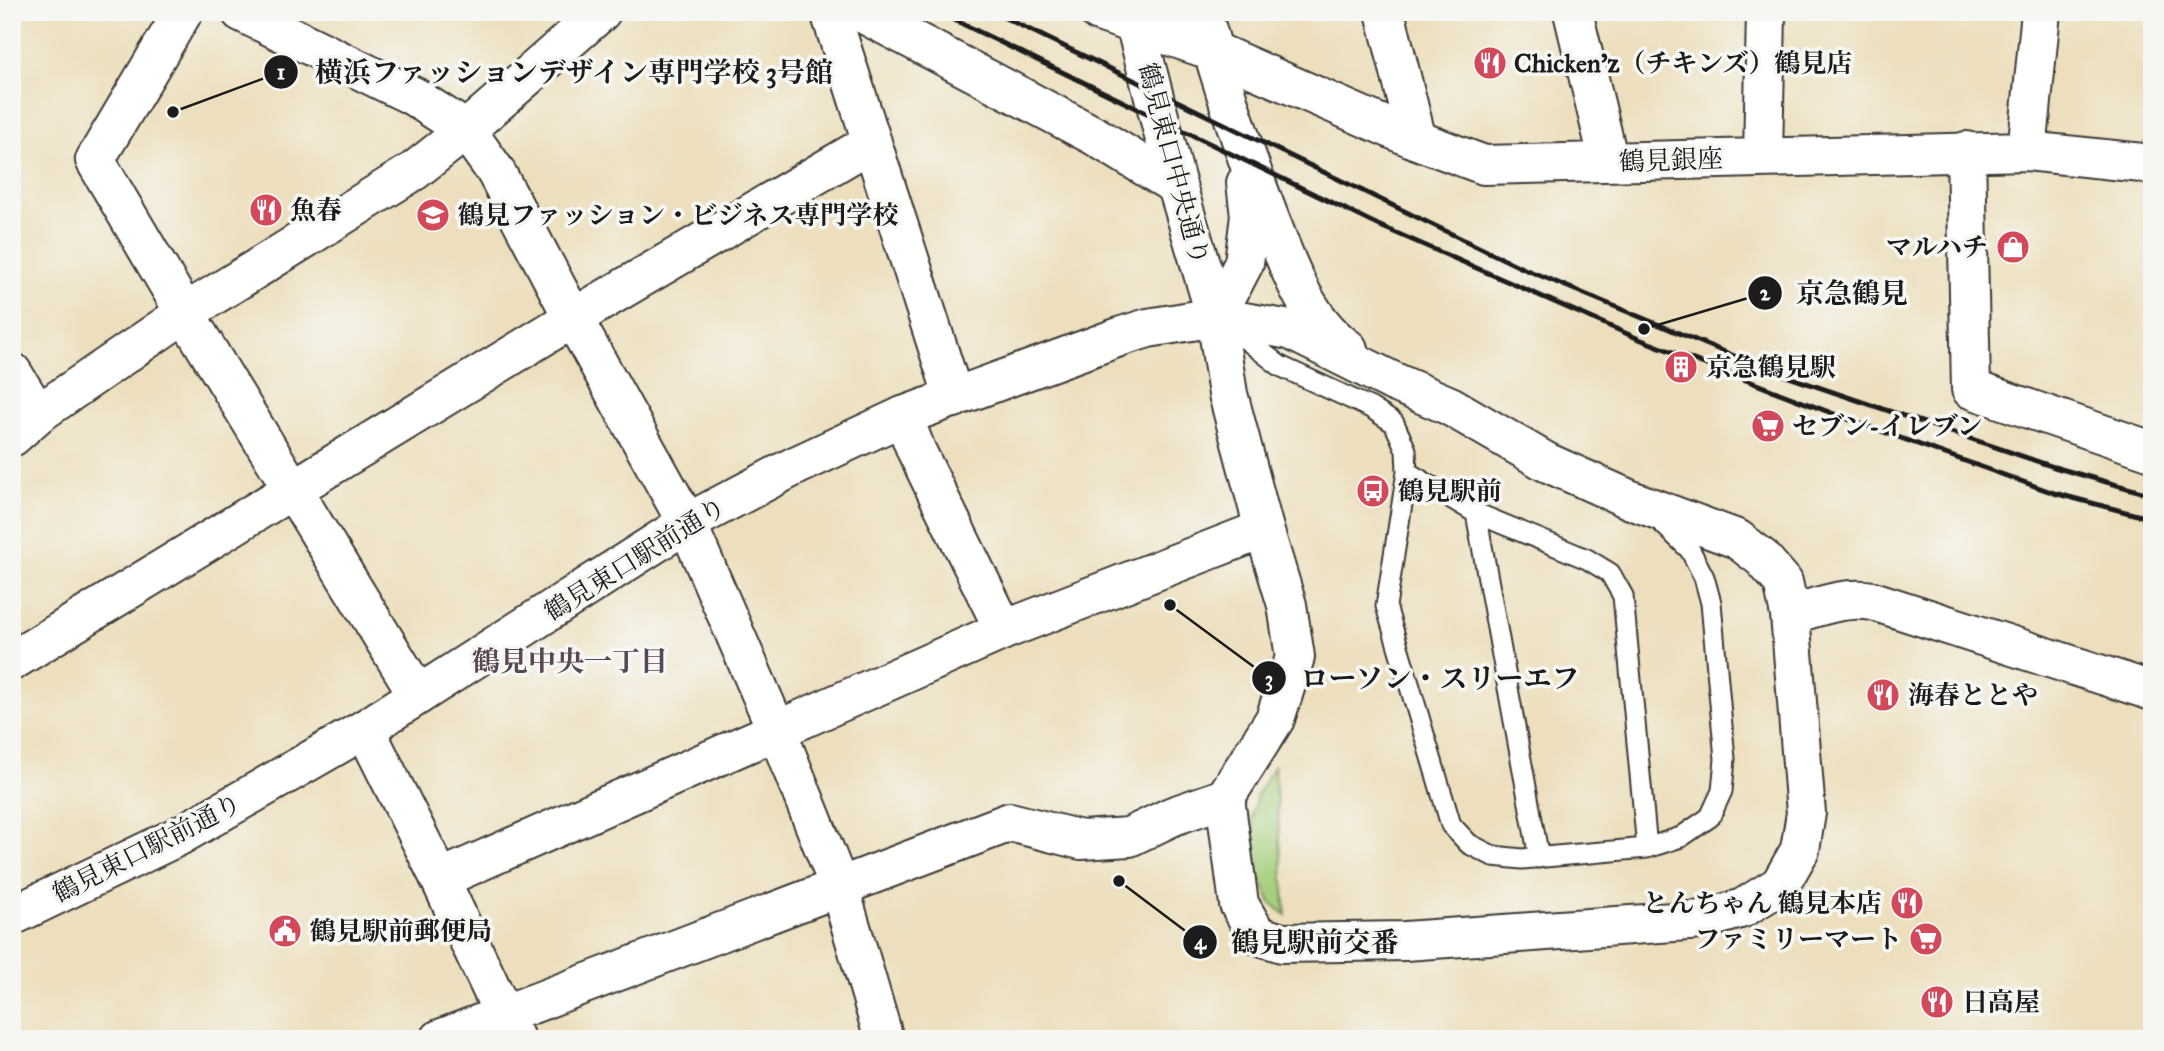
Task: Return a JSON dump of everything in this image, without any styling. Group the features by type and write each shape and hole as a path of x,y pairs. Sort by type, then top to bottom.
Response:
{"street":[{"path":"183,12 95,160 418,695"},
{"path":"241,12 413,96 466,130 496,172 573,318 687,523 778,731 839,886 884,1039"},
{"path":"12,372 25,425 185,313 414,171 466,130 601,12"},
{"path":"830,12 954,398"},
{"path":"860,12 1095,136 1177,186"},
{"name":"鶴見銀座","path":"1099,12 1134,18 1417,140 1484,165 1966,151 2027,151 2152,164"},
{"path":"440,1039 510,1027 839,886 1010,822 1081,839 1129,837 1173,816 1225,798 1239,904 1257,935 1282,943 1405,941 1702,920 1742,908 1780,885 1800,850 1806,813 1790,615 1783,582 1762,558 1737,539 1631,500 1546,462 1450,405 1394,382 1333,338 1306,301 1291,274 1242,148 1202,12"},
{"path":"1385,12 1417,140"},
{"path":"1573,12 1609,162"},
{"path":"1763,156 1766,12"},
{"path":"2027,151 2041,12"},
{"name":"鶴見東口中央通り","path":"1134,18 1177,186 1216,317 1228,394 1287,605 1295,657 1275,719 1225,798"},
{"path":"12,661 573,318 872,142"},
{"path":"1216,317 1244,263 1250,216 1242,148"},
{"path":"1966,151 1971,389 2152,452"},
{"name":"鶴見東口駅前通り","path":"12,916 179,836 365,729 687,523 793,467 903,416 1122,336 1148,328 1216,317 1290,331 1394,382"},
{"path":"903,416 916,450 1004,630"},
{"path":"440,879 1004,630 1264,529"},
{"path":"1790,615 1837,601 1856,598 1873,601 2152,691"},
{"path":"365,729 510,1027"}],"lane":[{"path":"1216,317 1280,366 1371,408 1394,423 1406,450 1407,472 1386,606 1451,824 1469,844 1493,856 1539,858 1647,848 1681,837 1710,817 1722,791 1725,759 1710,603 1704,577 1690,550 1669,527 1631,500"},
{"path":"1407,472 1476,513 1587,559 1610,573 1623,596 1647,848"},
{"path":"1476,513 1539,858"}],"green space":[{"path":"1274,766 1286,915 1271,903 1257,870 1252,814 1257,795"}],"railway":[{"path":"938,12 1378,225 1639,339 1842,417 2054,493 2152,519"},
{"path":"993,12 1522,268 1768,370 2054,467 2152,495"}],"place":[{"name":"Chicken'z（チキンズ）鶴見店","path":"1490,63"},
{"name":"横浜ファッションデザイン専門学校 3号館","path":"173,112"},
{"name":"魚春","path":"266,210"},
{"name":"鶴見ファッション・ビジネス専門学校","path":"433,215"},
{"name":"マルハチ","path":"2013,247"},
{"name":"京急鶴見","path":"1644,329"},
{"name":"京急鶴見駅","path":"1681,367"},
{"name":"セブン-イレブン","path":"1768,426"},
{"name":"鶴見駅前","path":"1373,491"},
{"name":"ローソン・スリーエフ","path":"1170,605"},
{"name":"海春ととや","path":"1883,695"},
{"name":"鶴見駅前交番","path":"1119,881"},
{"name":"とんちゃん 鶴見本店","path":"1907,903"},
{"name":"鶴見駅前郵便局","path":"285,931"},
{"name":"ファミリーマート","path":"1926,939"},
{"name":"日高屋","path":"1937,1002"}],"district":[{"name":"鶴見中央一丁目","path":"570,661"}]}
